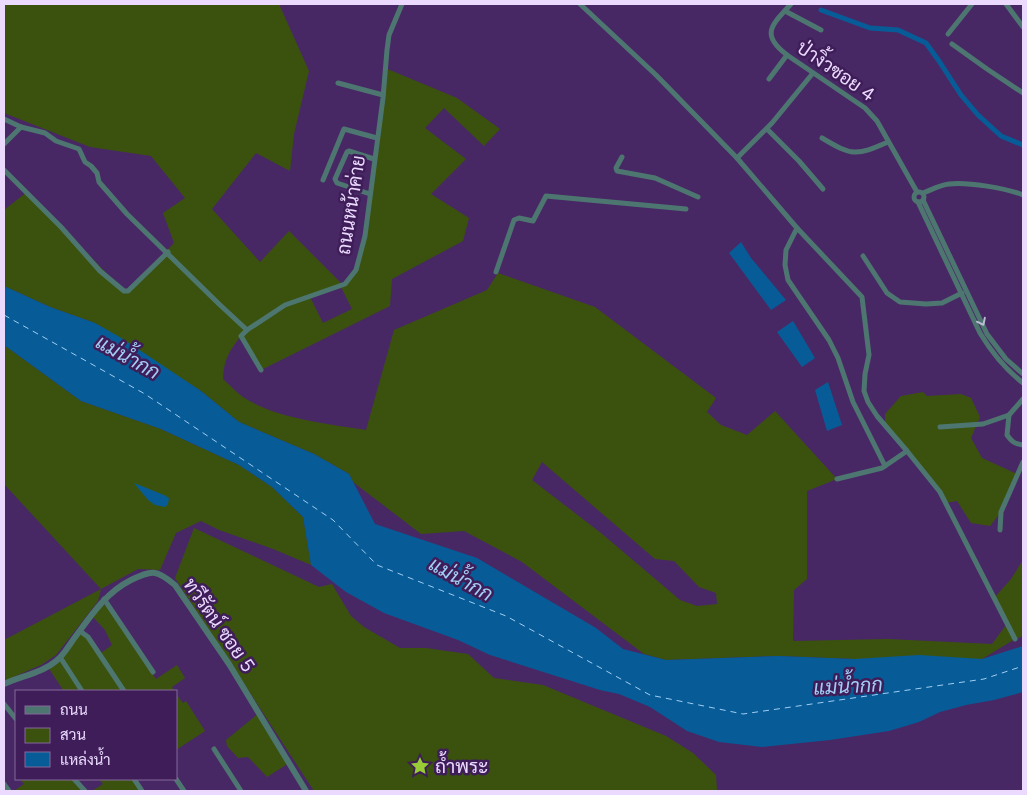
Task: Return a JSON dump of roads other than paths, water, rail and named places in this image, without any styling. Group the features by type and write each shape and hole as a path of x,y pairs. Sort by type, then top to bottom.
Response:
{"street":[{"name":"ถนนหน้าค่าย","path":"247,330 285,305 345,284 356,270 365,236 390,35 402,4"},
{"path":"580,4 656,75 737,158 862,297 869,355 864,391 876,416 940,492 1015,639"},
{"name":"ป่างิ้วซอย 4","path":"791,4 770,31 772,41 776,47 865,108 877,121 920,193"},
{"path":"948,34 972,4"},
{"path":"1006,4 1023,27"},
{"path":"785,11 821,30"},
{"path":"952,44 1023,93"},
{"path":"768,79 787,55"},
{"path":"737,158 766,129 814,73"},
{"path":"338,83 383,95"},
{"path":"4,119 21,127 45,133 56,141 79,149 85,162 92,166 97,173 99,182 127,214 247,330 241,336 260,370"},
{"path":"4,144 21,127"},
{"path":"323,180 344,128 377,138"},
{"path":"766,129 799,161 823,189"},
{"path":"822,138 843,151 855,153 868,151 888,142"},
{"path":"370,194 336,183 335,179 347,152 374,159"},
{"path":"622,157 616,168 618,171 655,178 698,198"},
{"path":"4,170 54,220 100,271 124,291 128,291 168,252"},
{"path":"1023,195 991,187 950,184 920,193 914,197 920,201 987,334 1006,359 1023,374"},
{"path":"920,193 920,201 990,350 1001,364 1023,383"},
{"path":"496,272 514,220 519,218 533,221 546,196 686,209"},
{"path":"798,228 786,250 785,265 788,280 829,340 838,358 853,402 885,466"},
{"path":"863,256 886,293 900,302 942,303 962,293"},
{"path":"940,427 983,424 1008,415 1023,399"},
{"path":"1008,415 1008,435 1013,442 1023,445"},
{"path":"837,479 885,466 907,451"},
{"path":"1000,530 1001,512 1023,462"},
{"name":"ทวีรัตน์ ซอย 5","path":"4,684 19,676 43,670 60,657 104,599 125,583 148,572 163,575 175,585 229,664 306,791"},
{"path":"104,599 153,672"},
{"path":"80,631 88,637 123,690"},
{"path":"60,657 81,690"},
{"path":"4,704 15,718"},
{"path":"214,749 241,791"},
{"path":"75,780 85,791"},
{"path":"135,780 142,791"},
{"path":"177,780 184,791"},
{"path":"4,784 9,791"}],"water":[{"path":"741,242 751,258 786,300 771,310 729,253"},
{"name":"แม่น้ำกก","path":"4,286 50,307 95,323 123,339 201,391 239,422 314,454 349,474 375,524 477,558 596,628 623,649 666,660 779,656 854,659 919,655 982,659 1023,646 1023,692 940,712 919,722 889,731 830,740 762,747 719,742 687,731 650,707 619,694 600,690 490,655 458,640 384,613 346,592 311,565 303,517 272,487 239,465 161,429 81,401 4,345"},
{"path":"793,321 815,358 802,367 777,332"},
{"path":"828,382 842,425 827,431 815,390"},
{"path":"134,483 169,498 168,504 165,507 155,505 148,500"}],"waterway":[{"path":"821,10 870,28 898,30 926,43 961,95 978,115 1001,136 1023,145"}],"place":[{"name":"ถ้ำพระ","path":"420,766"}]}
